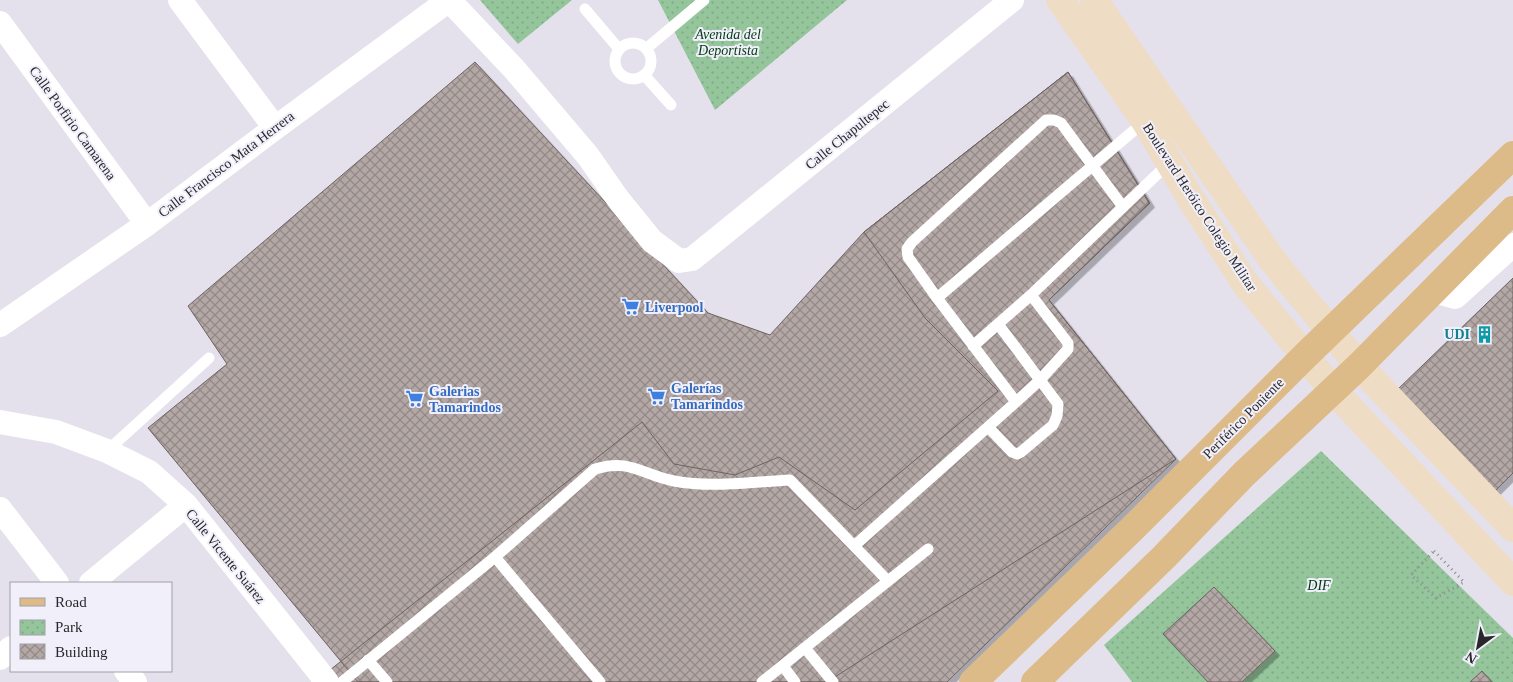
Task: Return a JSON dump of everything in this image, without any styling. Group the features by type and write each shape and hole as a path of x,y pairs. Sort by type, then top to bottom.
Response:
{"main road":[{"name":"Boulevard Heróico Colegio Militar","path":"1060,0 1145,121 1245,283 1332,390 1513,582"},
{"name":"Boulevard Heróico Colegio Militar","path":"1094,0 1273,261 1359,366 1513,528"},
{"name":"Periférico Poniente","path":"973,682 1132,529 1305,356 1513,155"},
{"path":"1035,682 1164,557 1244,474 1359,366 1513,210"}],"street":[{"name":"Calle Chapultepec","path":"449,0 515,70 576,142 652,241 679,261 692,259 1012,0"},
{"name":"Calle Francisco Mata Herrera","path":"4,314 147,224 449,0"},
{"path":"183,1 274,128"},
{"name":"Calle Porfirio Camarena","path":"0,22 147,224"},
{"path":"1434,290 1455,297 1513,245"},
{"name":"Calle Vicente Suárez","path":"0,422 56,432 107,451 149,472 186,505 326,682"},
{"path":"92,582 186,505"},
{"path":"0,509 56,582"},
{"path":"0,658 10,649"},
{"path":"127,672 135,682"}],"lane":[{"path":"647,48 704,0"},
{"path":"585,9 619,49"},
{"path":"633,42 647,48 651,55 652,63 644,76 630,80 622,76 614,63 619,49 625,44 633,42"},
{"path":"644,76 671,105"},
{"path":"1016,402 908,257 908,249 912,242 1046,120 1054,120 1061,123 1123,207"},
{"path":"937,298 1145,121"},
{"path":"974,346 1031,295 1170,162"},
{"path":"854,546 1016,402 1066,353 1068,343 1031,295"},
{"path":"988,427 1012,452 1017,454 1053,425 1058,416 1058,404 998,324"},
{"path":"107,451 210,358"},
{"path":"342,682 495,557 595,469 608,465 622,464 673,481 714,484 790,480 888,581"},
{"path":"762,682 928,549"},
{"path":"495,557 600,682"},
{"path":"805,648 833,682"},
{"path":"368,660 387,682"},
{"path":"783,666 795,682"}],"path":[{"path":"1434,552 1464,582 1436,598 1411,575 1434,552"}],"green space":[{"path":"480,0 572,0 518,44"},
{"name":"Avenida del Deportista","path":"658,0 847,0 715,110"},
{"name":"DIF","path":"1321,451 1513,638 1513,682 1132,682 1104,645"}],"building":[{"name":"Galerías Tamarindos","path":"475,62 708,313 770,335 864,232 1068,72 1149,203 1049,300 1176,459 827,682 358,682 148,428 227,364 188,306"},
{"path":"1068,72 1150,203 1049,300 1176,459 947,682 340,682 330,670 642,422 674,464 735,475 779,457 855,510 998,391 925,318 864,232"},
{"name":"UDI","path":"1513,278 1513,473 1494,492 1396,391"},
{"path":"1214,587 1275,651 1242,682 1208,682 1163,634"},
{"path":"1482,671 1492,682 1470,682"}],"place":[{"name":"Liverpool","path":"631,307"},
{"name":"UDI","path":"1484,334"},
{"name":"Galerías Tamarindos","path":"657,396"},
{"name":"Galerias Tamarindos","path":"415,399"}]}
